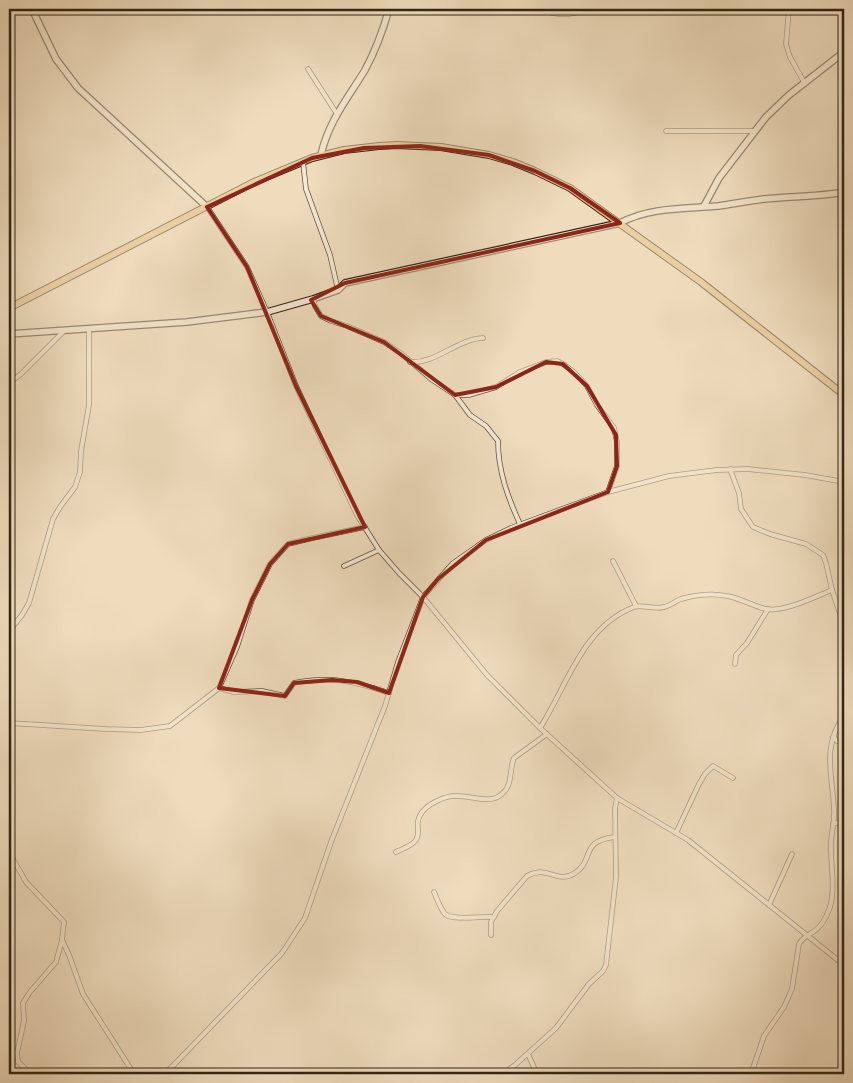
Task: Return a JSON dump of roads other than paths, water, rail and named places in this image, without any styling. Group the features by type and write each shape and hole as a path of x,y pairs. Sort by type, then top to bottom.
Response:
{"main road":[{"path":"9,308 254,182 304,162 344,150 397,145 441,147 513,162 554,179 590,200 701,282 844,395"}],"street":[{"path":"32,9 56,59 71,80 207,207 247,267 296,386 350,500 379,550 423,597 487,675 540,728 617,798 688,840 844,965"},
{"path":"321,156 328,130 374,53 389,9"},
{"path":"535,9 561,15 586,9"},
{"path":"789,9 786,44 805,84"},
{"path":"704,206 719,178 754,131 784,101 844,52"},
{"path":"308,69 337,114"},
{"path":"666,131 754,131"},
{"path":"304,162 306,190 330,255 338,290"},
{"path":"9,334 187,322 267,312 338,290 345,283 620,222 648,212 772,199 826,196 844,192"},
{"path":"313,299 321,316 377,338 394,348 455,396 470,415 486,426 498,441 498,459 502,477 508,490 509,501 520,524"},
{"path":"9,631 29,603 54,519 79,478 89,405 88,329"},
{"path":"9,383 21,374 64,331"},
{"path":"410,362 424,361 471,339 482,338"},
{"path":"455,396 469,395 496,387 520,372 546,362 562,364 574,372 587,386 597,405 614,428 617,442 617,466 608,492"},
{"path":"730,469 739,493 741,509 748,522 757,530 800,541 823,556 844,625"},
{"path":"165,1074 282,953 305,918 331,842 389,693 398,662 423,597 443,574 466,553 486,540 520,524 608,492 676,475 730,469 782,472 844,482"},
{"path":"9,723 141,730 170,726 219,688 237,647 252,600 270,564 288,544 365,528"},
{"path":"344,566 379,550"},
{"path":"613,561 636,606"},
{"path":"540,728 552,710 569,672 586,646 607,624 636,606 665,607 680,600 710,595 728,596 768,609 787,607 832,590"},
{"path":"735,664 736,655 747,642 768,609"},
{"path":"219,688 234,692 262,691 286,696 294,683 309,680 332,680 357,682 389,693"},
{"path":"751,1074 764,1036 788,999 792,989 799,944 807,934 820,926 830,907 832,888 831,842 834,824 830,770 831,743 844,716"},
{"path":"396,852 415,842 419,834 418,820 425,809 432,803 449,796 471,796 490,800 503,794 509,785 514,758 547,734"},
{"path":"833,737 836,742 844,741"},
{"path":"676,833 699,784 713,766 733,778"},
{"path":"503,1074 556,1028 589,984 603,971 606,965 615,891 615,808 617,798"},
{"path":"834,824 844,821"},
{"path":"491,935 491,922 494,917 504,902 527,876 543,871 557,877 574,874 581,867 594,843 600,839 615,837"},
{"path":"9,852 26,882 64,922 62,940 56,962 23,1003 24,1021 17,1053 18,1062 29,1074"},
{"path":"769,905 792,854"},
{"path":"434,892 448,916 458,918 494,917"},
{"path":"62,940 83,994 134,1074"},
{"path":"528,1054 537,1074"}]}
